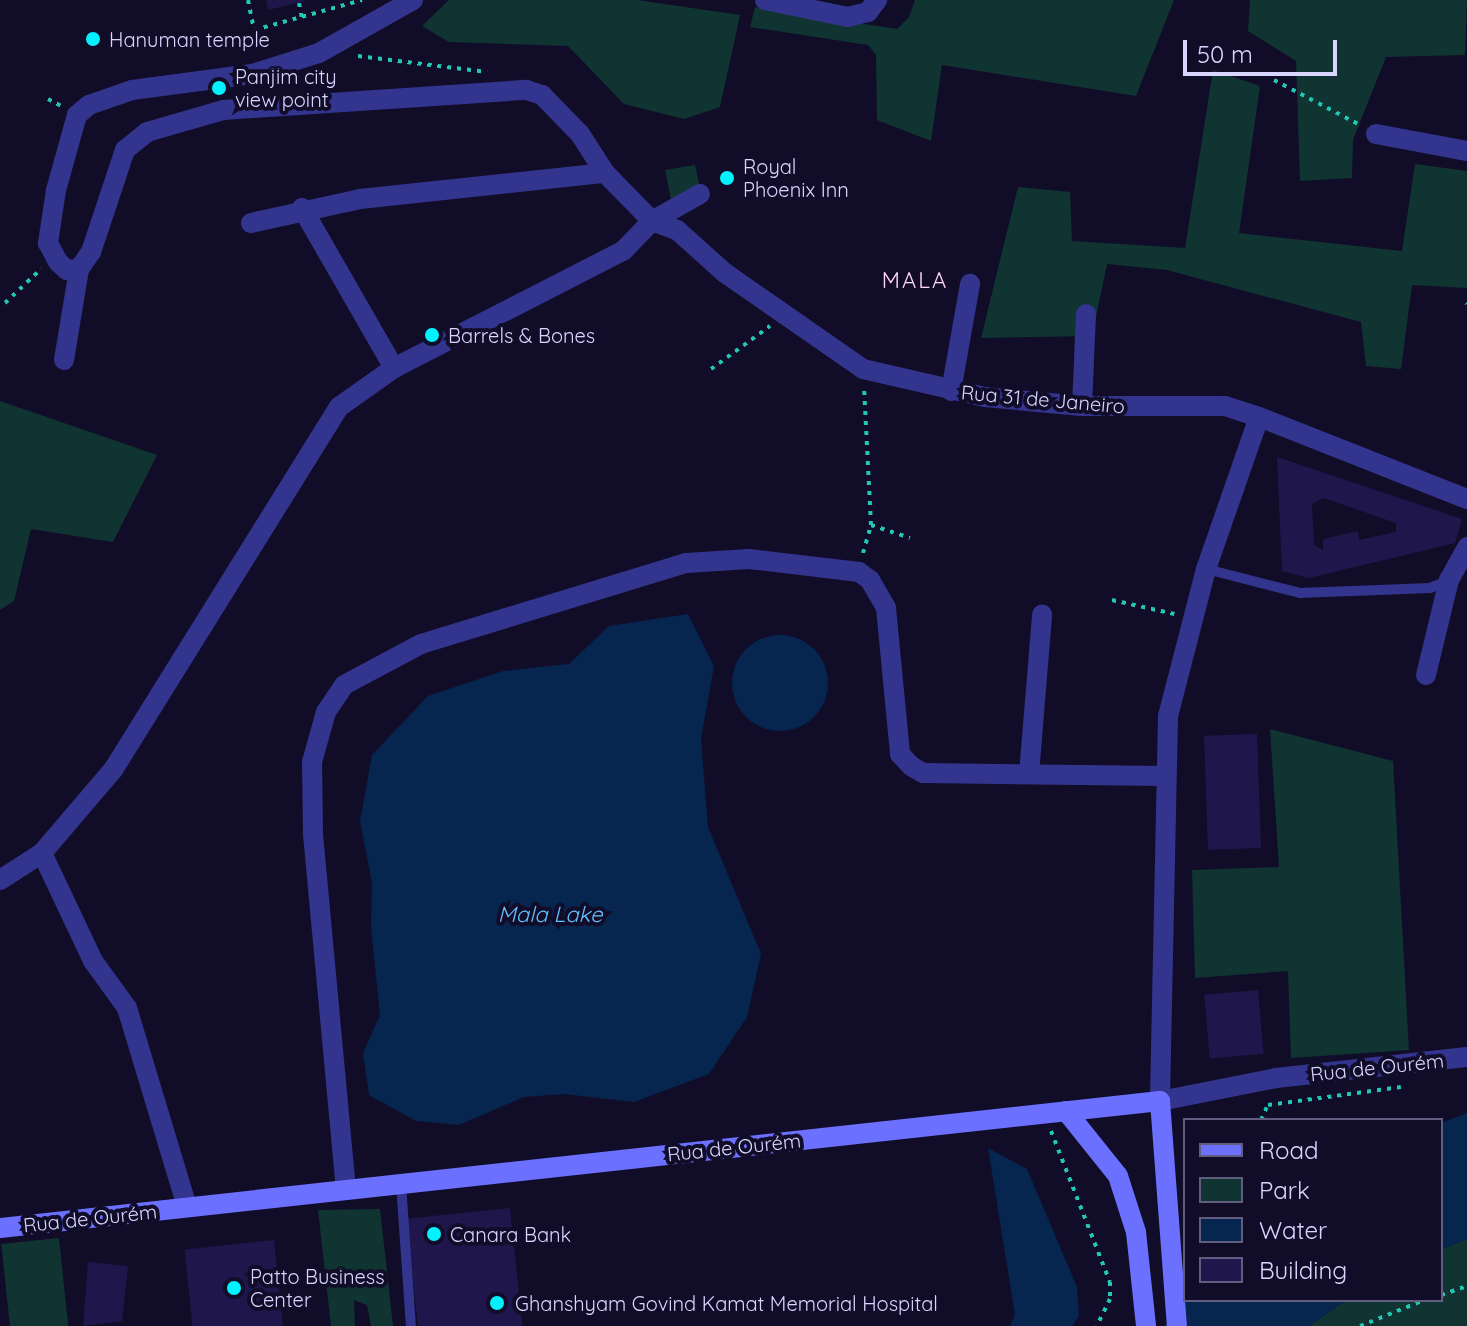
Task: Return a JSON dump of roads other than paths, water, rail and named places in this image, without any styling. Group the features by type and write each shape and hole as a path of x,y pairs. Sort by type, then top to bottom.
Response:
{"main road":[{"name":"Rua de Ourém","path":"0,1228 1160,1101"},
{"path":"1160,1101 1166,1227 1177,1326"},
{"path":"1066,1111 1118,1176 1136,1232 1146,1326"}],"street":[{"path":"79,269 67,270 58,262 48,243 56,190 77,115 89,105 132,90 252,74 319,53 413,0"},
{"path":"765,0 848,17 868,12 877,0"},
{"name":"Rua 31 de Janeiro","path":"64,360 79,269 91,252 125,150 147,132 223,110 526,90 542,95 605,173 652,221 677,230 725,273 863,369 951,391 1082,406 1225,406 1467,499"},
{"path":"1376,134 1467,151"},
{"path":"251,223 302,208 605,173"},
{"path":"0,880 42,853 113,770 339,407 394,368 623,251 652,221 700,194"},
{"path":"302,208 394,368"},
{"path":"951,391 970,284"},
{"path":"1082,406 1086,314"},
{"path":"1160,1101 1168,716 1206,569 1259,417"},
{"path":"1426,675 1449,580 1467,547"},
{"path":"346,1190 313,832 312,762 326,712 344,685 421,644 686,563 749,559 859,572 870,580 886,608 900,754 923,773 1165,776"},
{"path":"1029,774 1042,615"},
{"path":"42,853 93,961 127,1008 187,1207"},
{"name":"Rua de Ourém","path":"1160,1101 1276,1078 1467,1057"}],"lane":[{"path":"1206,569 1300,593 1430,588 1449,580"},
{"path":"401,1184 411,1326"}],"water":[{"name":"Mala Lake","path":"688,614 714,666 701,739 708,827 761,954 747,1017 709,1074 634,1102 564,1094 524,1097 459,1125 416,1121 369,1095 363,1053 380,1015 371,928 372,883 360,821 372,755 428,696 503,671 569,664 609,626"},
{"path":"780,635 798,639 814,649 824,665 828,683 824,701 814,717 798,727 780,731 762,727 746,717 736,701 732,683 736,665 746,649 762,639"},
{"path":"1467,1113 1467,1239 1443,1248 1443,1122"},
{"path":"988,1148 1027,1169 1077,1287 1079,1316 1072,1326 1010,1326 1015,1315"},
{"path":"1186,1302 1343,1302 1309,1326 1164,1326"}],"place":[{"name":"Hanuman temple","path":"93,39"},
{"name":"Panjim city view point","path":"219,88"},
{"name":"Royal Phoenix Inn","path":"727,178"},
{"name":"Barrels & Bones","path":"432,335"},
{"name":"Canara Bank","path":"434,1234"},
{"name":"Patto Business Center","path":"234,1288"},
{"name":"Ghanshyam Govind Kamat Memorial Hospital","path":"497,1303"}],"district":[{"name":"MALA","path":"915,281"}]}
